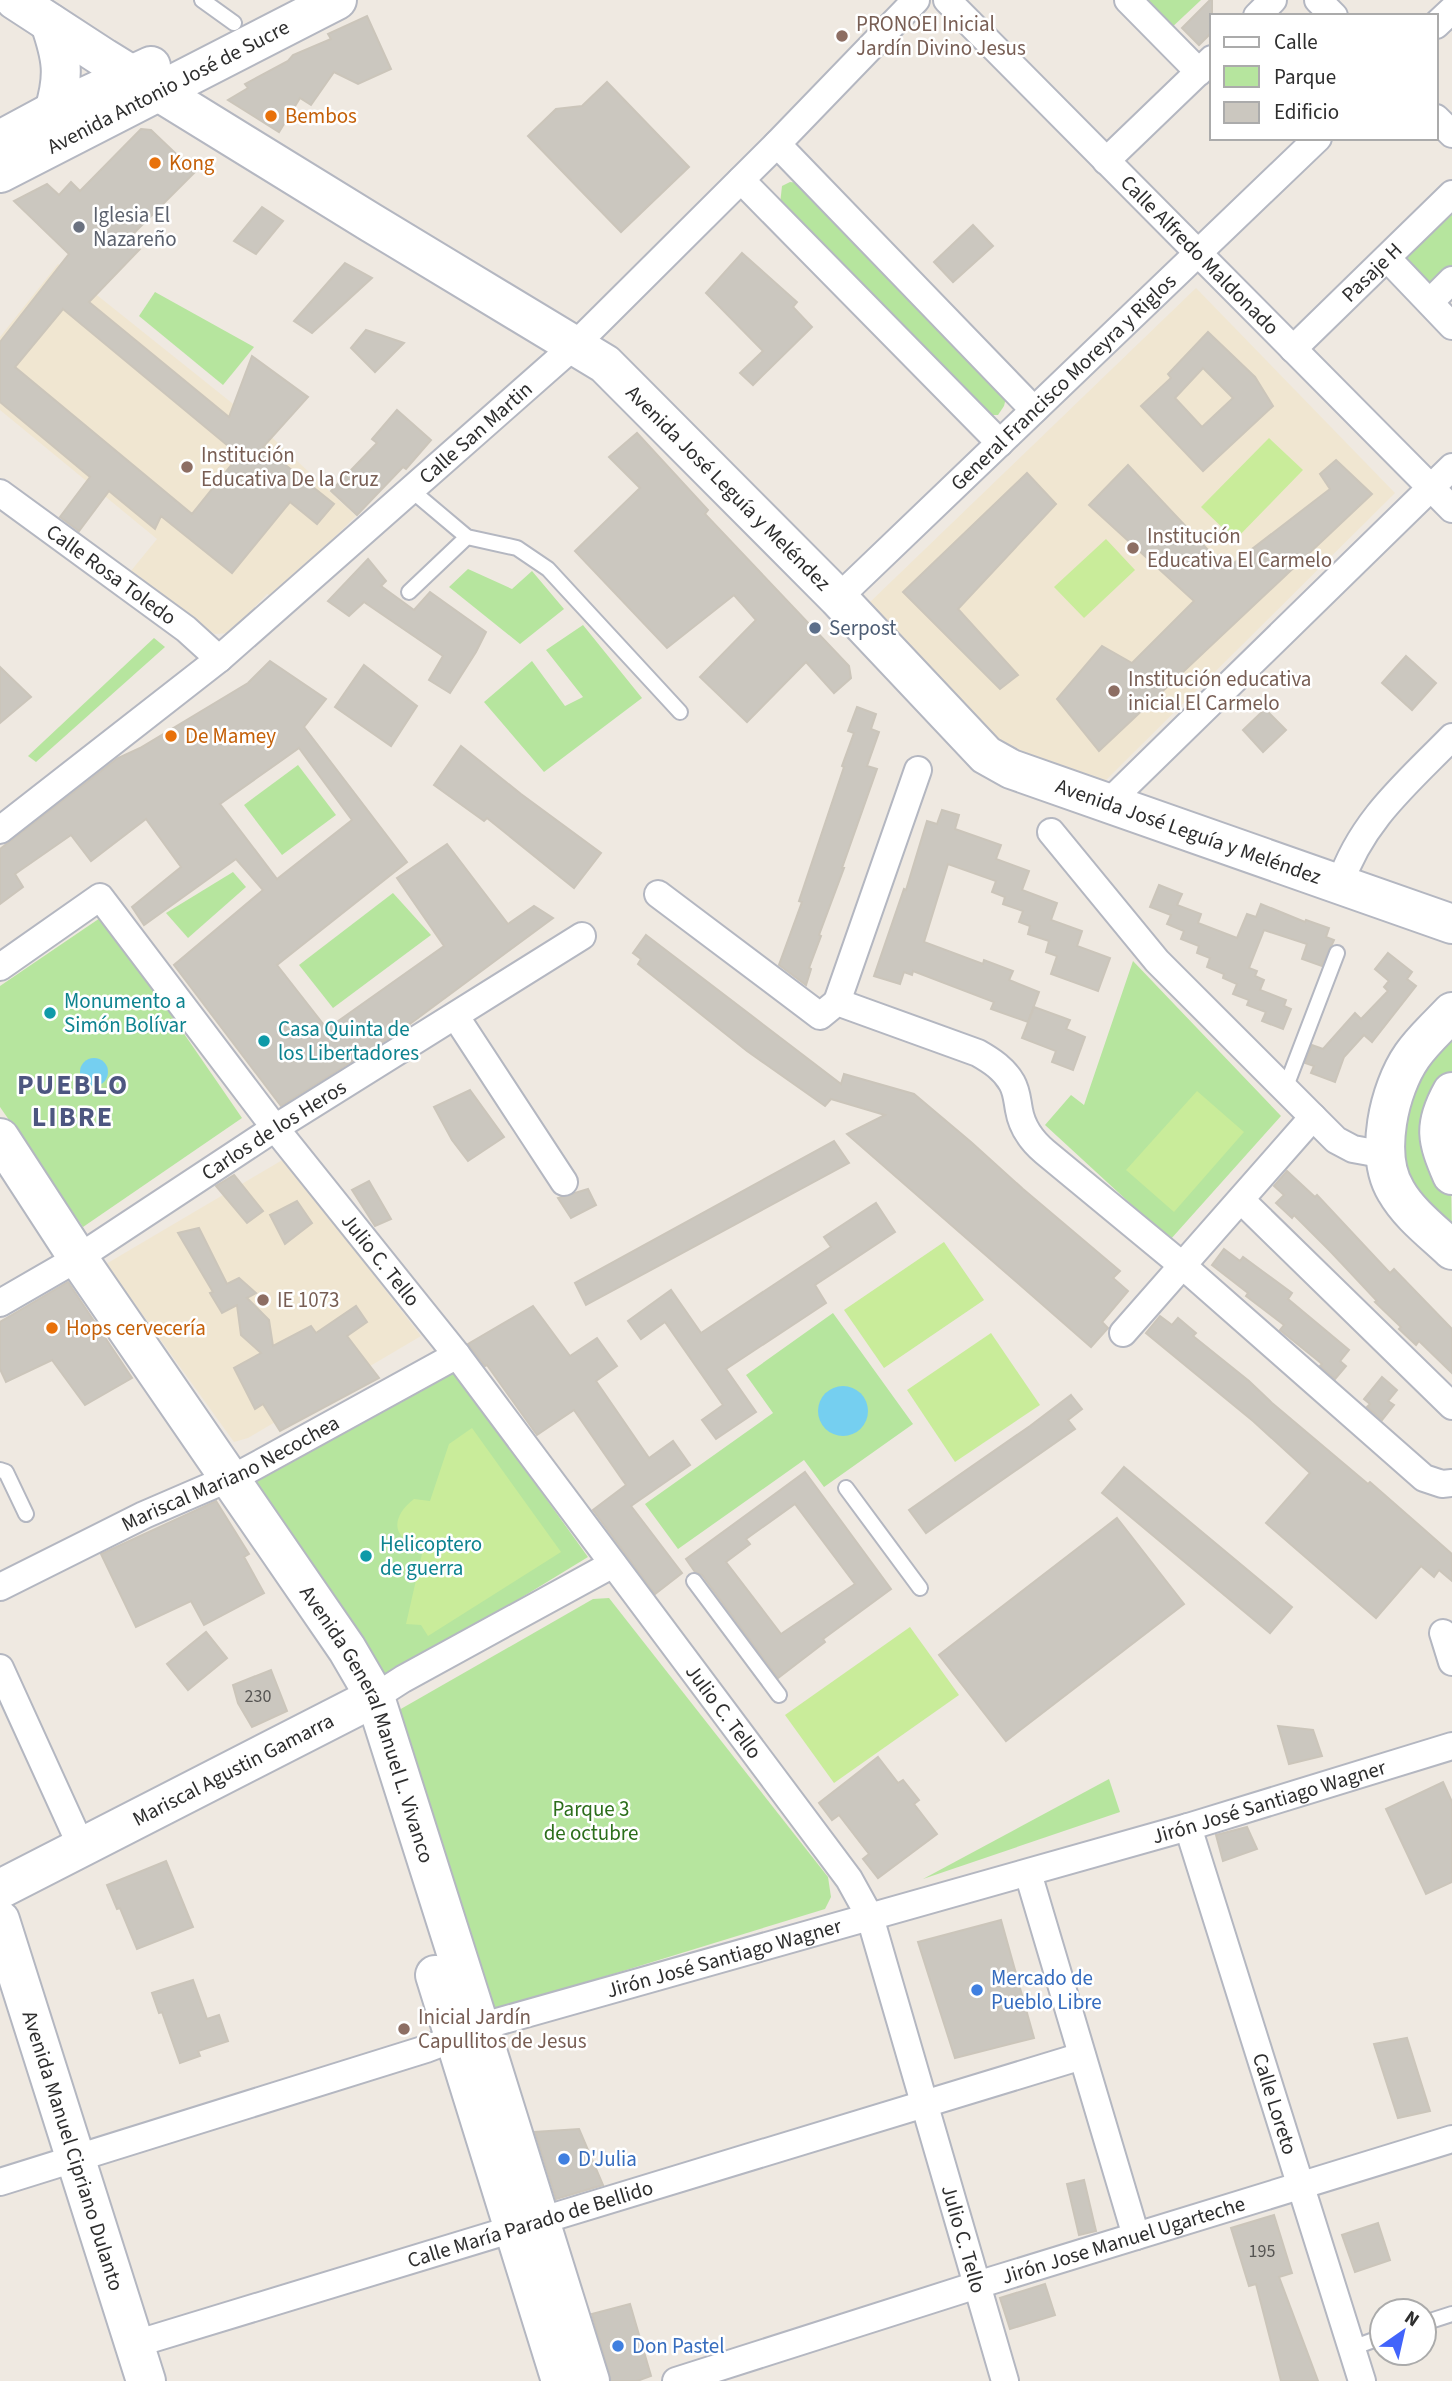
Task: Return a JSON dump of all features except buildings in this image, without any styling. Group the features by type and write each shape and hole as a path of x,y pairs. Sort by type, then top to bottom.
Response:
{"street":[{"name":"Avenida José Leguía y Meléndez","path":"15,0 370,222 604,364 838,598 986,755 1011,769 1452,924"},
{"name":"Avenida Antonio José de Sucre","path":"0,173 146,83 234,23 280,0"},
{"name":"Avenida Antonio José de Sucre","path":"0,140 54,111 146,83 337,0"},
{"name":"Calle San Martin","path":"0,830 219,659 575,345 777,144 916,0"},
{"name":"Calle Alfredo Maldonado","path":"947,0 1452,509"},
{"path":"1107,161 1206,65 1128,0"},
{"path":"1258,14 1273,0"},
{"path":"1318,0 1332,14"},
{"path":"1438,23 1452,10"},
{"path":"50,23 60,51 62,69 61,88 54,111"},
{"path":"1438,120 1452,134"},
{"name":"General Francisco Moreyra y Riglos","path":"838,598 1316,140"},
{"path":"777,144 1034,410"},
{"path":"741,180 1000,443"},
{"name":"Pasaje H","path":"1293,349 1452,194"},
{"path":"1387,258 1452,326"},
{"path":"1430,302 1452,280"},
{"path":"1109,802 1452,467"},
{"name":"Calle Rosa Toledo","path":"0,494 186,629 219,659"},
{"path":"1340,884 1348,859 1369,825 1452,737"},
{"path":"658,894 820,1016 837,1002 918,770"},
{"path":"1051,832 1157,961 1336,1140 1353,1149 1386,1155"},
{"name":"Julio C. Tello","path":"0,967 100,897 275,1128 457,1355 849,1879 870,1917 1005,2381"},
{"name":"Carlos de los Heros","path":"0,1303 78,1258 275,1128 582,936"},
{"path":"837,1002 978,1053 992,1061 1012,1084 1018,1098 1022,1122 1035,1143 1183,1266 1424,1478 1443,1484 1452,1483"},
{"path":"1452,1012 1411,1057 1398,1083 1387,1123 1386,1155 1395,1190 1412,1212 1452,1251"},
{"path":"456,1017 564,1182"},
{"path":"1452,1092 1444,1106 1438,1130 1442,1152 1452,1175"},
{"path":"1124,1333 1313,1117"},
{"name":"Avenida General Manuel L. Vivanco","path":"0,1138 78,1258 347,1649 527,2225 561,2381"},
{"path":"1242,1200 1452,1406"},
{"name":"Mariscal Mariano Necochea","path":"0,1587 144,1515 230,1478 457,1355"},
{"name":"Mariscal Agustin Gamarra","path":"0,1889 363,1704 402,1679 613,1564"},
{"path":"1443,1633 1452,1661"},
{"path":"0,1668 82,1848"},
{"name":"Jirón José Santiago Wagner","path":"0,2182 426,2049 468,2032 1188,1827 1452,1746"},
{"name":"Calle Loreto","path":"1188,1827 1362,2381"},
{"path":"1028,1873 1136,2236"},
{"name":"Avenida Manuel Cipriano Dulanto","path":"0,1920 146,2381"},
{"name":"Calle María Parado de Bellido","path":"135,2344 1082,2056"},
{"name":"Jirón Jose Manuel Ugarteche","path":"676,2381 1452,2139"},
{"name":"Avenida General Manuel L. Vivanco","path":"527,2225 590,2381"}],"lane":[{"path":"202,0 234,23"},
{"path":"410,489 467,537 517,548 548,569 680,712"},
{"path":"409,592 467,537"},
{"path":"1285,1089 1336,953"},
{"path":"0,1470 6,1472 26,1514"},
{"path":"846,1488 920,1588"},
{"path":"695,1581 779,1695"},
{"path":"1352,2348 1368,2342"}],"shaded area":[{"name":"Institución Educativa De la Cruz","path":"58,264 252,419 356,516 274,597 267,594 230,633 215,634 126,577 157,539 0,410 0,337"},
{"name":"Institución Educativa El Carmelo","path":"1196,288 1395,493 1102,784 995,740 868,604"},
{"name":"IE 1073","path":"284,1159 421,1336 248,1438 234,1442 106,1264"}],"green space":[{"path":"1135,0 1201,0 1168,31"},
{"path":"790,182 799,183 1006,398 998,415 988,415 780,204 782,186"},
{"path":"1452,200 1452,273 1429,295 1393,258"},
{"path":"155,292 254,347 223,385 139,316"},
{"path":"1269,438 1303,470 1235,540 1201,507"},
{"path":"1106,539 1135,570 1084,618 1054,587"},
{"path":"468,569 512,589 532,571 564,609 520,644 449,587"},
{"path":"583,625 642,698 544,772 484,702 532,661 565,706 583,697 546,650"},
{"path":"154,638 165,647 36,762 28,756"},
{"path":"298,765 336,815 282,855 244,805"},
{"path":"233,872 246,887 188,938 166,913"},
{"path":"393,893 431,935 333,1008 299,965"},
{"path":"103,916 242,1118 83,1227 0,1107 0,986"},
{"path":"1133,961 1281,1116 1170,1240 1045,1125 1071,1095 1084,1105"},
{"path":"1452,1027 1452,1073 1449,1076 1452,1236 1407,1183 1400,1161 1408,1088"},
{"path":"1197,1091 1244,1132 1174,1212 1126,1170"},
{"path":"944,1242 984,1300 884,1368 844,1310"},
{"path":"833,1313 913,1424 824,1487 804,1460 678,1549 645,1504 773,1413 746,1375"},
{"path":"991,1333 1040,1405 955,1462 907,1390"},
{"path":"455,1372 588,1557 384,1681 254,1483"},
{"path":"472,1428 561,1552 428,1636 421,1625 406,1624 424,1545 405,1539 400,1534 398,1521 406,1506 414,1499 430,1501 449,1444"},
{"name":"Parque 3 de octubre","path":"609,1598 828,1877 831,1897 825,1909 489,2012 399,1710 593,1599"},
{"path":"910,1627 959,1695 834,1783 785,1715"},
{"path":"1109,1779 1120,1812 923,1879"}],"water":[{"path":"94,1058 104,1062 108,1072 104,1082 94,1086 84,1082 80,1072 84,1062"},
{"path":"843,1386 861,1393 868,1411 861,1429 843,1436 825,1429 818,1411 825,1393"}],"place":[{"name":"PRONOEI Inicial Jardín Divino Jesus","path":"842,36"},
{"name":"Bembos","path":"271,116"},
{"name":"Kong","path":"155,163"},
{"name":"Iglesia El Nazareño","path":"79,227"},
{"name":"Institución Educativa De la Cruz","path":"187,467"},
{"name":"Institución Educativa El Carmelo","path":"1133,548"},
{"name":"Serpost","path":"815,628"},
{"name":"Institución educativa inicial El Carmelo","path":"1114,691"},
{"name":"De Mamey","path":"171,736"},
{"name":"Monumento a Simón Bolívar","path":"50,1013"},
{"name":"Casa Quinta de los Libertadores","path":"264,1041"},
{"name":"IE 1073","path":"263,1300"},
{"name":"Hops cervecería","path":"52,1328"},
{"name":"Helicoptero de guerra","path":"366,1556"},
{"name":"Mercado de Pueblo Libre","path":"977,1990"},
{"name":"Inicial Jardín Capullitos de Jesus","path":"404,2029"},
{"name":"D'Julia","path":"564,2159"},
{"name":"Don Pastel","path":"618,2346"}],"district":[{"name":"PUEBLO LIBRE","path":"73,1101"}]}
